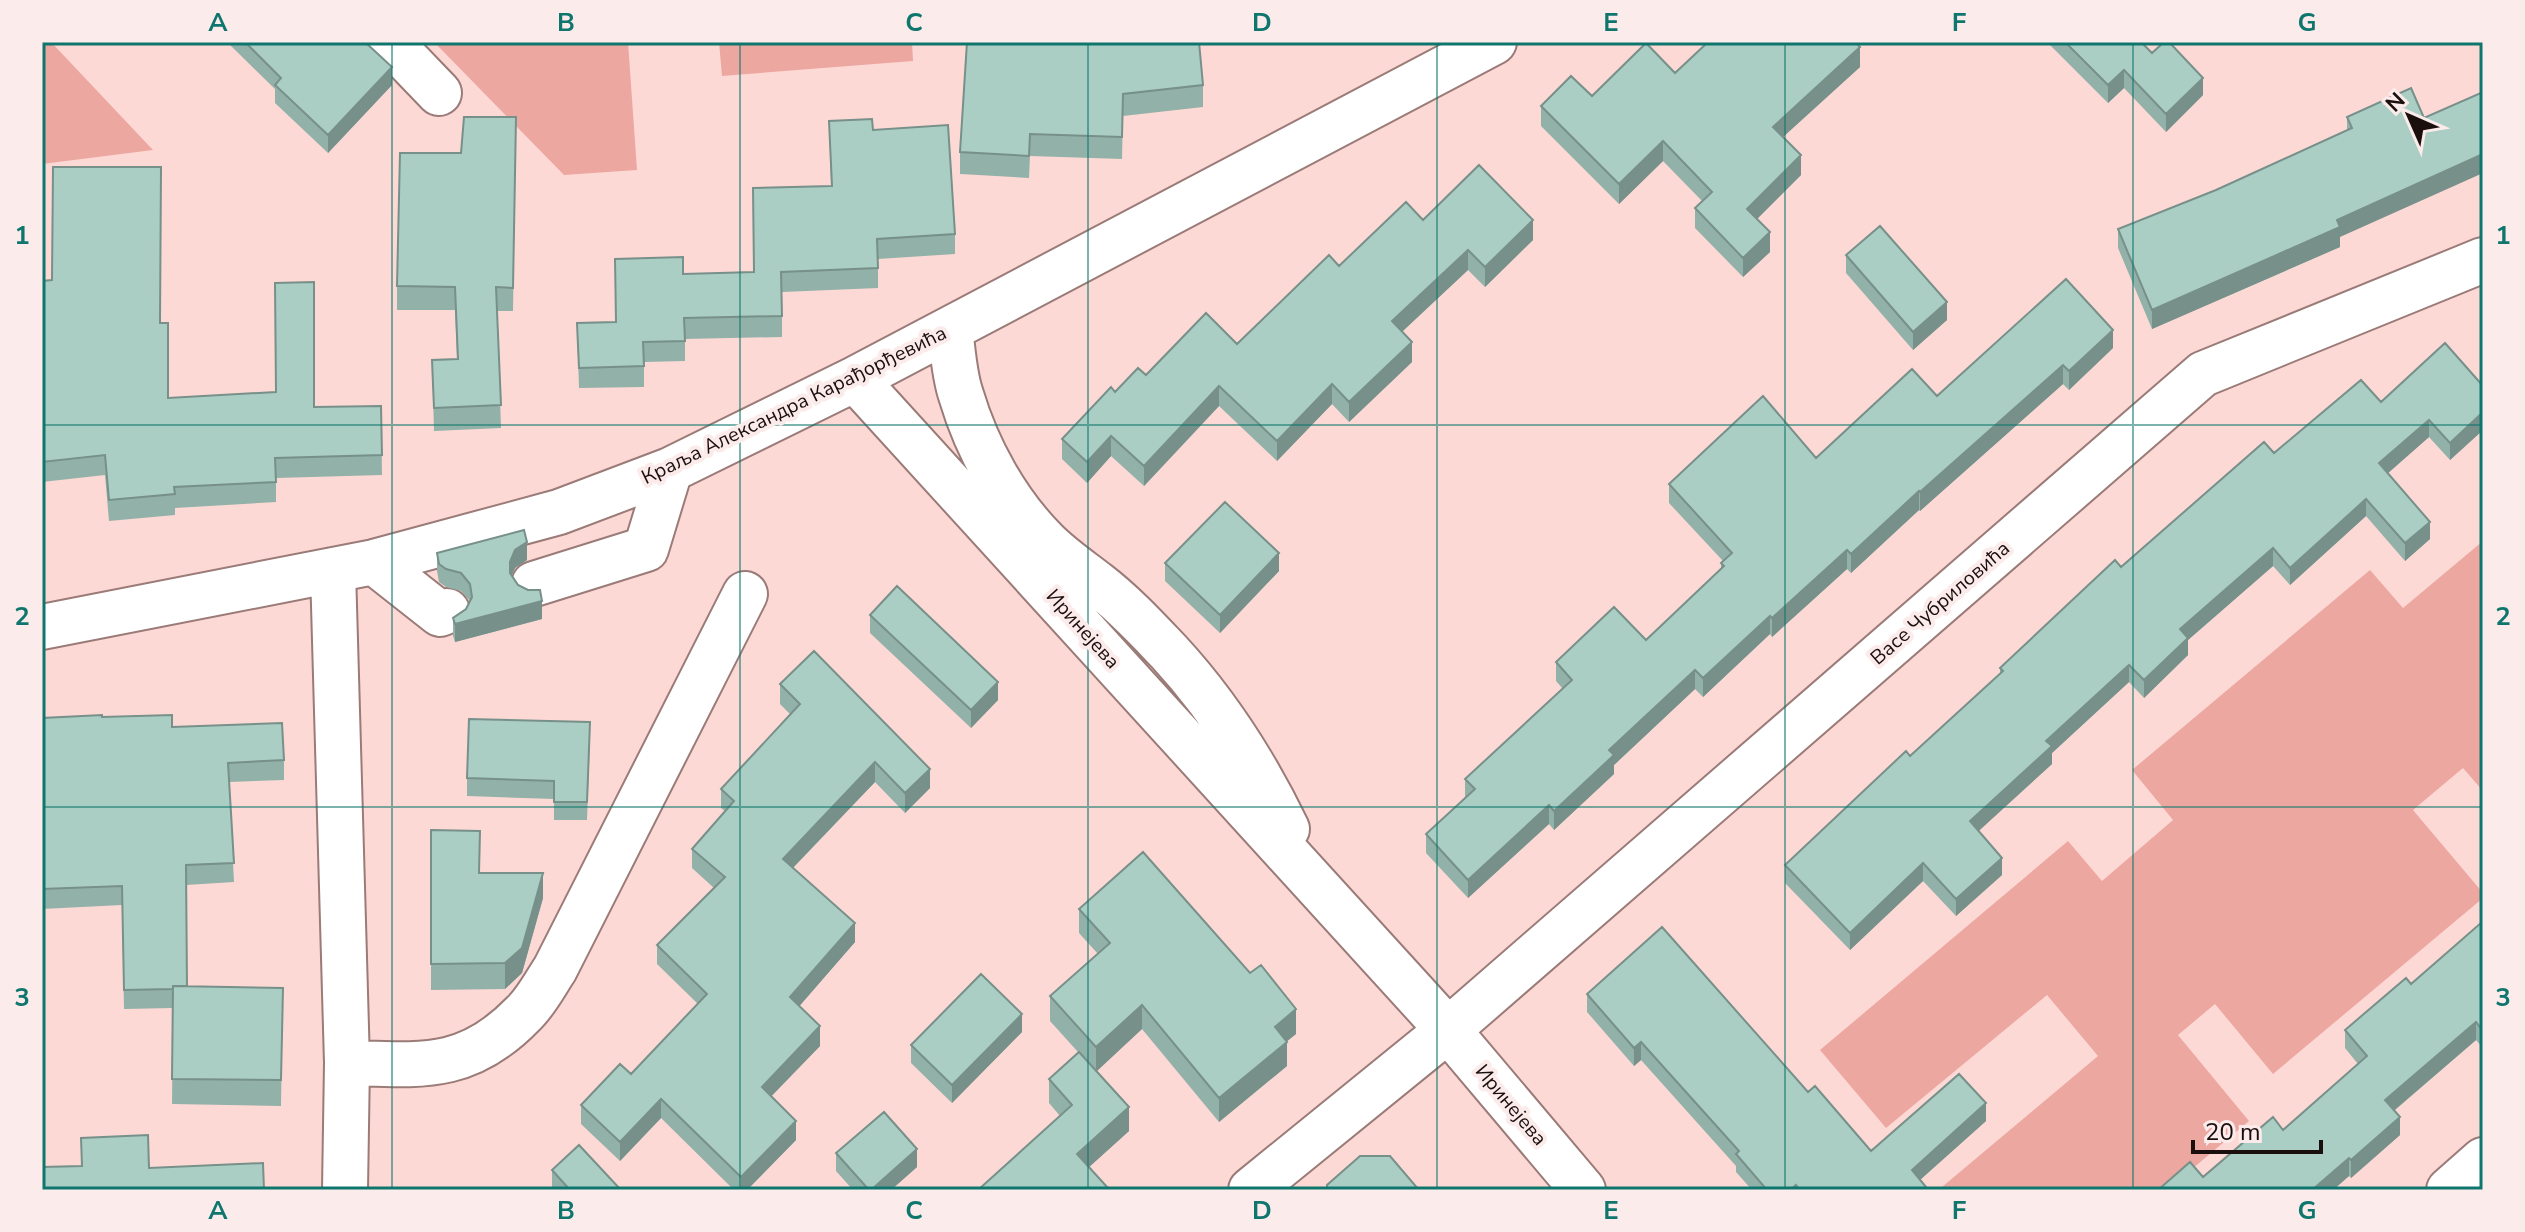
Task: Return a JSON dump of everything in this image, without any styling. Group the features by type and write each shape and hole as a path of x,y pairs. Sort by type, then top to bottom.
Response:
{"street":[{"path":"390,42 439,93"},
{"name":"Краља Александра Карађорђевића","path":"42,627 353,566 559,512 670,470 855,379 1494,42"},
{"name":"Васе Чубриловића","path":"1251,1190 1448,1030 2203,374 2483,260"},
{"name":"Иринејева","path":"950,329 960,393 973,428 1004,490 1045,541 1129,611 1208,699 1268,790 1311,878"},
{"name":"Иринејева","path":"855,379 1448,1030 1583,1190"},
{"path":"534,584 646,549 670,470"},
{"path":"345,1190 353,566 440,614 447,611"},
{"path":"347,1063 405,1064 454,1060 482,1049 525,1013 555,969 745,594"},
{"path":"2449,1190 2483,1160"}],"shaded area":[{"path":"42,42 51,42 153,150 42,164"},
{"path":"434,42 628,42 637,170 564,175"},
{"path":"719,42 912,42 913,61 722,76"},
{"path":"2483,541 2483,791 2463,768 2413,810 2483,893 2483,898 2273,1074 2215,1004 2178,1035 2249,1121 2167,1190 1945,1190 1942,1187 2098,1056 2047,995 1886,1128 1820,1050 2068,841 2102,881 2173,820 2132,770 2370,570 2403,608"}],"building":[{"path":"245,42 365,42 392,67 328,135 275,85 281,78"},
{"path":"967,42 1199,42 1203,85 1123,94 1122,137 1030,134 1029,156 960,152"},
{"path":"1708,42 1855,42 1860,47 1773,127 1801,155 1747,209 1770,232 1743,258 1695,208 1712,192 1663,141 1619,184 1541,106 1571,76 1592,96 1646,43 1675,73"},
{"path":"2065,42 2141,42 2152,53 2164,42 2169,42 2203,78 2166,114 2124,70 2108,85"},
{"path":"2411,88 2424,118 2483,92 2483,154 2337,220 2340,227 2152,310 2118,229 2216,190 2352,128 2347,117"},
{"path":"464,117 516,117 513,288 496,287 501,405 434,408 432,360 458,359 455,287 397,286 400,153 461,153"},
{"path":"872,119 873,130 948,125 955,234 877,239 878,268 781,272 782,316 684,318 685,341 643,342 644,366 579,368 577,323 616,322 615,259 683,257 683,274 754,272 753,188 832,186 829,121"},
{"path":"1479,165 1533,220 1485,267 1468,250 1392,321 1412,342 1349,402 1332,384 1277,441 1219,386 1144,466 1111,436 1087,462 1062,439 1111,387 1115,392 1138,368 1146,375 1206,313 1237,344 1329,255 1339,266 1406,202 1423,220"},
{"path":"53,167 161,167 160,323 168,323 168,398 276,392 275,283 314,282 314,407 381,406 382,455 275,458 276,482 174,487 175,494 109,500 105,455 42,462 42,281 52,280"},
{"path":"1880,226 1947,302 1913,332 1846,255"},
{"path":"2066,279 2113,330 2069,371 2063,365 1851,554 1847,550 1703,678 1695,670 1609,750 1614,755 1554,811 1549,805 1468,880 1426,834 1475,789 1465,779 1572,680 1556,662 1614,607 1646,640 1724,566 1721,563 1732,553 1669,484 1763,396 1816,458 1912,369 1937,396"},
{"path":"2445,343 2483,386 2483,412 2450,443 2429,420 2379,463 2430,522 2405,543 2366,499 2290,568 2273,548 2180,629 2188,638 2144,680 2129,665 2046,741 2052,746 1970,821 2002,858 1956,899 1923,863 1850,933 1785,865 1906,751 1910,756 2003,671 2000,668 2115,560 2121,567 2264,442 2274,453 2361,380 2381,402"},
{"path":"1225,502 1279,553 1220,615 1165,563"},
{"path":"524,530 527,542 515,550 510,573 518,585 528,590 540,590 542,601 455,624 453,618 466,609 472,597 470,584 461,573 439,564 437,553"},
{"path":"897,586 998,682 971,710 870,615"},
{"path":"814,651 930,769 905,793 875,762 783,859 855,923 790,997 820,1026 762,1087 796,1121 741,1177 661,1099 620,1142 581,1105 620,1064 631,1074 707,994 657,945 725,877 692,849 734,801 721,789 800,704 780,684"},
{"path":"172,715 172,727 282,723 284,760 228,763 234,863 186,865 187,986 124,990 122,886 42,889 42,718"},
{"path":"469,719 590,722 587,802 554,802 554,781 467,778"},
{"path":"431,830 480,831 479,873 543,873 522,948 505,963 431,964"},
{"path":"1143,852 1250,973 1261,965 1296,1009 1275,1027 1287,1042 1219,1098 1142,1005 1096,1047 1050,996 1110,943 1079,909"},
{"path":"2482,922 2483,1031 2476,1022 2385,1100 2400,1117 2351,1160 2349,1158 2312,1190 2158,1190 2190,1162 2203,1177 2273,1117 2283,1130 2367,1056 2345,1030 2406,978 2411,984"},
{"path":"1662,927 1808,1092 1815,1086 1871,1151 1959,1074 1986,1103 1912,1170 1926,1187 1923,1190 1800,1190 1796,1185 1790,1190 1767,1190 1736,1154 1739,1151 1641,1042 1634,1048 1587,994"},
{"path":"981,974 1022,1014 952,1085 911,1045"},
{"path":"173,986 283,988 281,1080 172,1079"},
{"path":"1079,1052 1129,1107 1077,1154 1108,1188 978,1190 1072,1105 1049,1079"},
{"path":"884,1112 917,1149 869,1190 836,1153"},
{"path":"148,1135 149,1168 263,1163 264,1190 42,1190 42,1167 82,1166 81,1138"},
{"path":"579,1145 621,1190 570,1190 552,1170"},
{"path":"1360,1156 1390,1156 1419,1190 1327,1190 1327,1185"}]}
